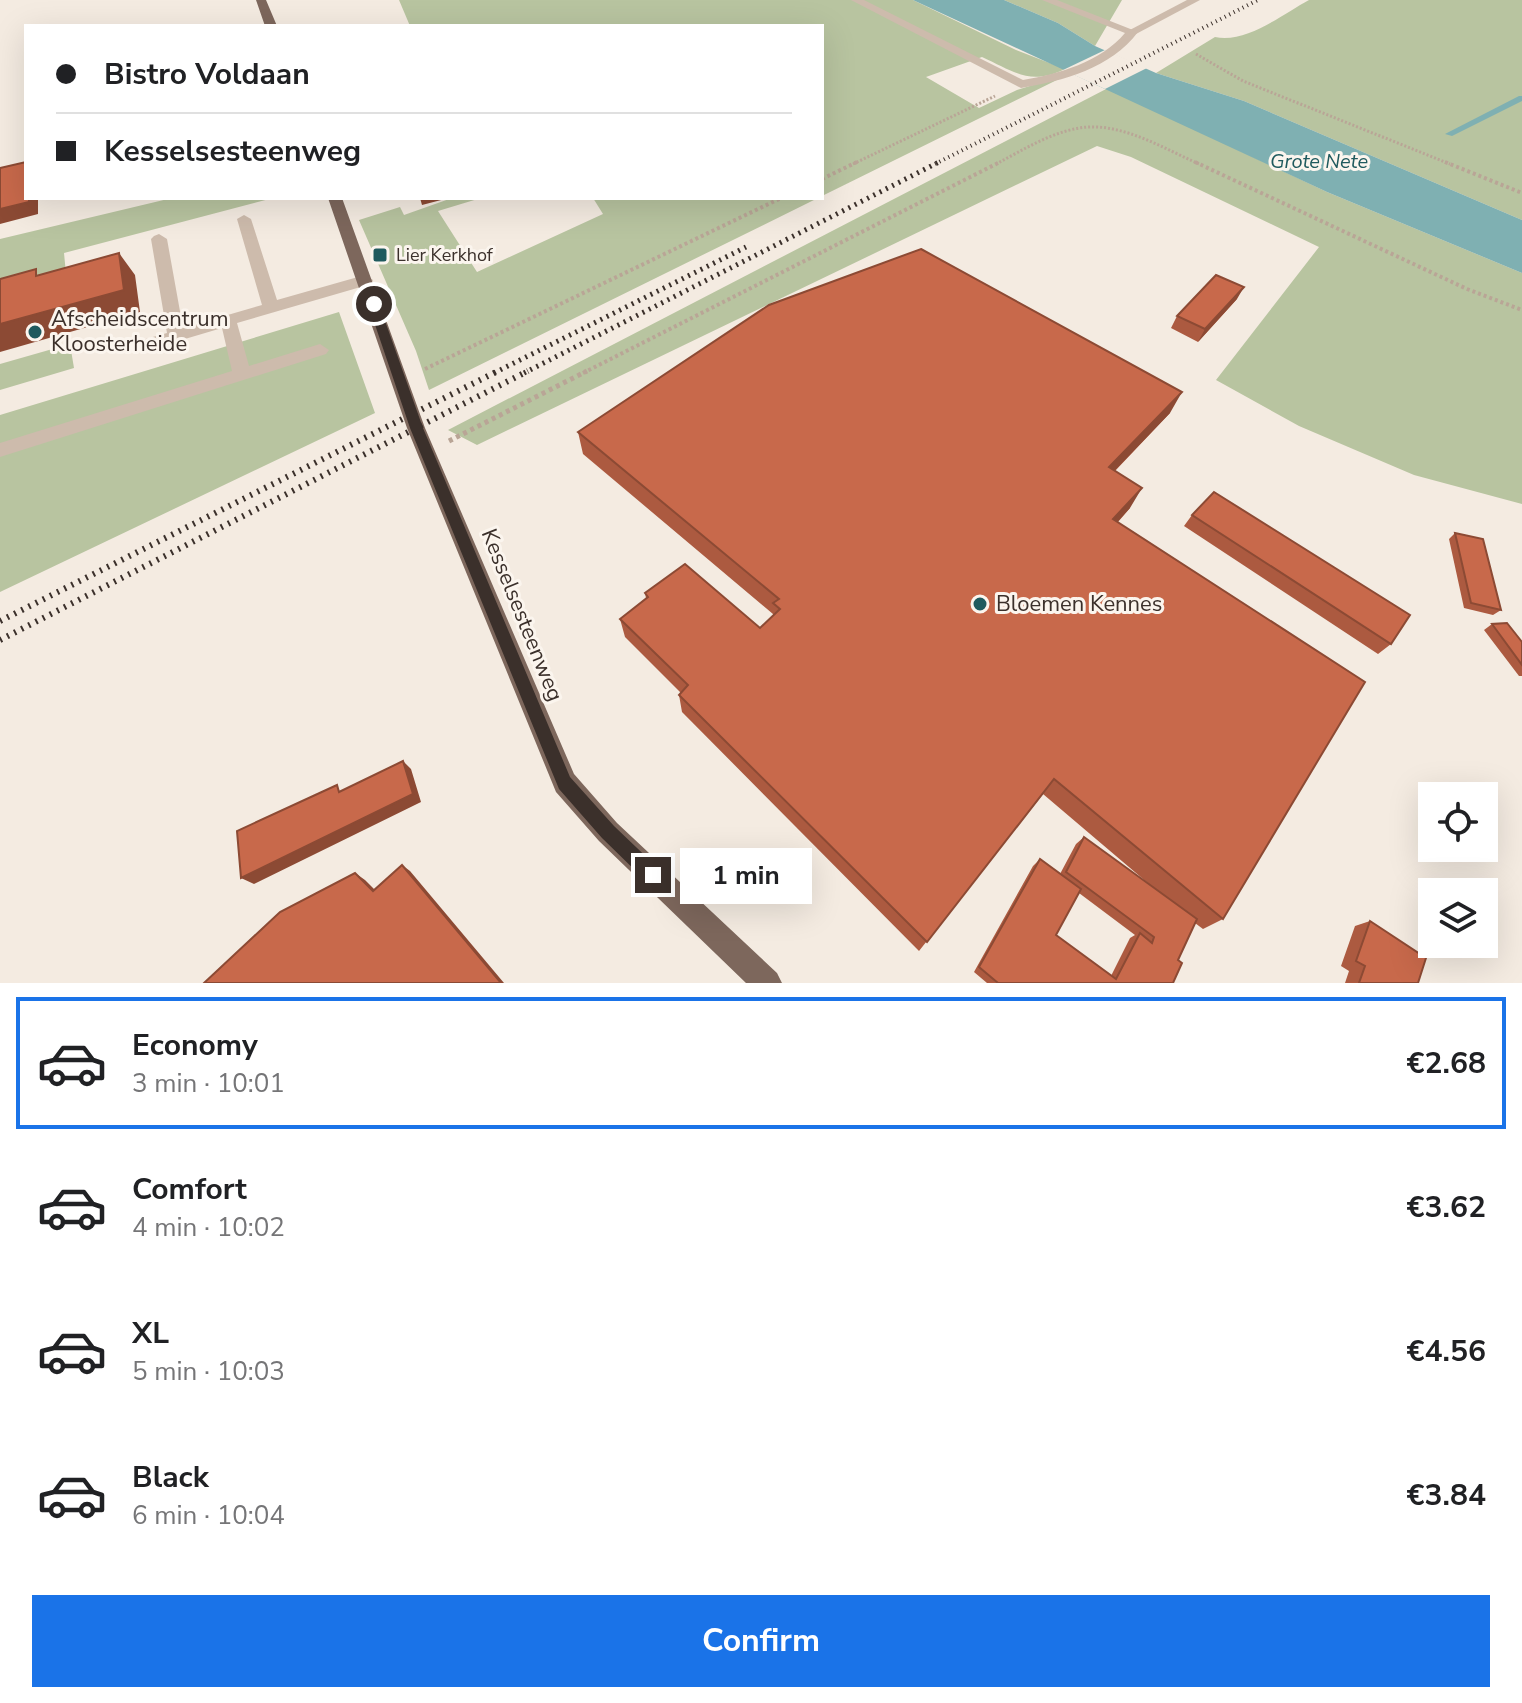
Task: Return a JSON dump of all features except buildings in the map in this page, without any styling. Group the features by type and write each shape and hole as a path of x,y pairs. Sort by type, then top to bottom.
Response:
{"main road":[{"path":"261,0 270,24"},
{"name":"Kesselsesteenweg","path":"336,200 400,381 565,783 608,832 767,983"}],"street":[{"path":"856,0 1021,84 1069,72 1110,52 1132,32 1195,0"},
{"path":"1047,0 1132,32"},
{"path":"244,219 271,308"},
{"path":"159,239 176,336"},
{"path":"141,346 365,280"},
{"path":"228,320 242,374"},
{"path":"0,450 320,350"}],"path":[{"path":"1196,54 1243,81 1522,193"},
{"path":"824,178 1021,84"},
{"path":"428,452 1079,125 1112,128 1151,142 1467,289 1522,310"},
{"path":"400,381 777,200"}],"green space":[{"path":"399,0 913,0 1016,50 1065,69 1032,77 982,57 926,77 979,108 1017,90 1071,73 824,195 824,24 409,24"},
{"path":"1004,0 1122,0 1095,46 1058,23"},
{"path":"1309,0 1522,0 1522,220 1244,101 1156,73 1215,37 1227,38 1252,32"},
{"path":"1108,88 1327,192 1522,273 1522,504 1414,475 1299,426 1216,380 1319,247 1131,157 1097,146 477,445 448,430"},
{"path":"164,200 265,200 64,253 67,284 0,303 0,239"},
{"path":"446,200 474,200 438,211 477,272 603,214 594,200 814,200 429,390 416,351 359,220 400,207 404,215"},
{"path":"339,312 375,413 0,592 0,415"},
{"path":"70,344 74,368 0,390 0,364"}],"water":[{"name":"Grote Nete","path":"913,0 1004,0 1058,23 1095,46 1156,73 1244,101 1522,220 1522,273 1327,192"}],"pier":[{"path":"1105,50 1147,68 1105,89 1063,70"}],"waterway":[{"path":"1449,134 1522,98"}],"railway":[{"path":"935,164 1258,0"},
{"path":"524,373 939,162"},
{"path":"498,371 746,247"},
{"path":"0,621 498,371"},
{"path":"494,373 498,371"},
{"path":"0,640 528,371"}],"place":[{"name":"Lier Kerkhof","path":"380,255"},
{"name":"Afscheidscentrum Kloosterheide","path":"35,332"},
{"name":"Bloemen Kennes","path":"980,604"}],"route":[{"path":"374,304 416,428 539,728 565,783 608,832 653,875"}]}
